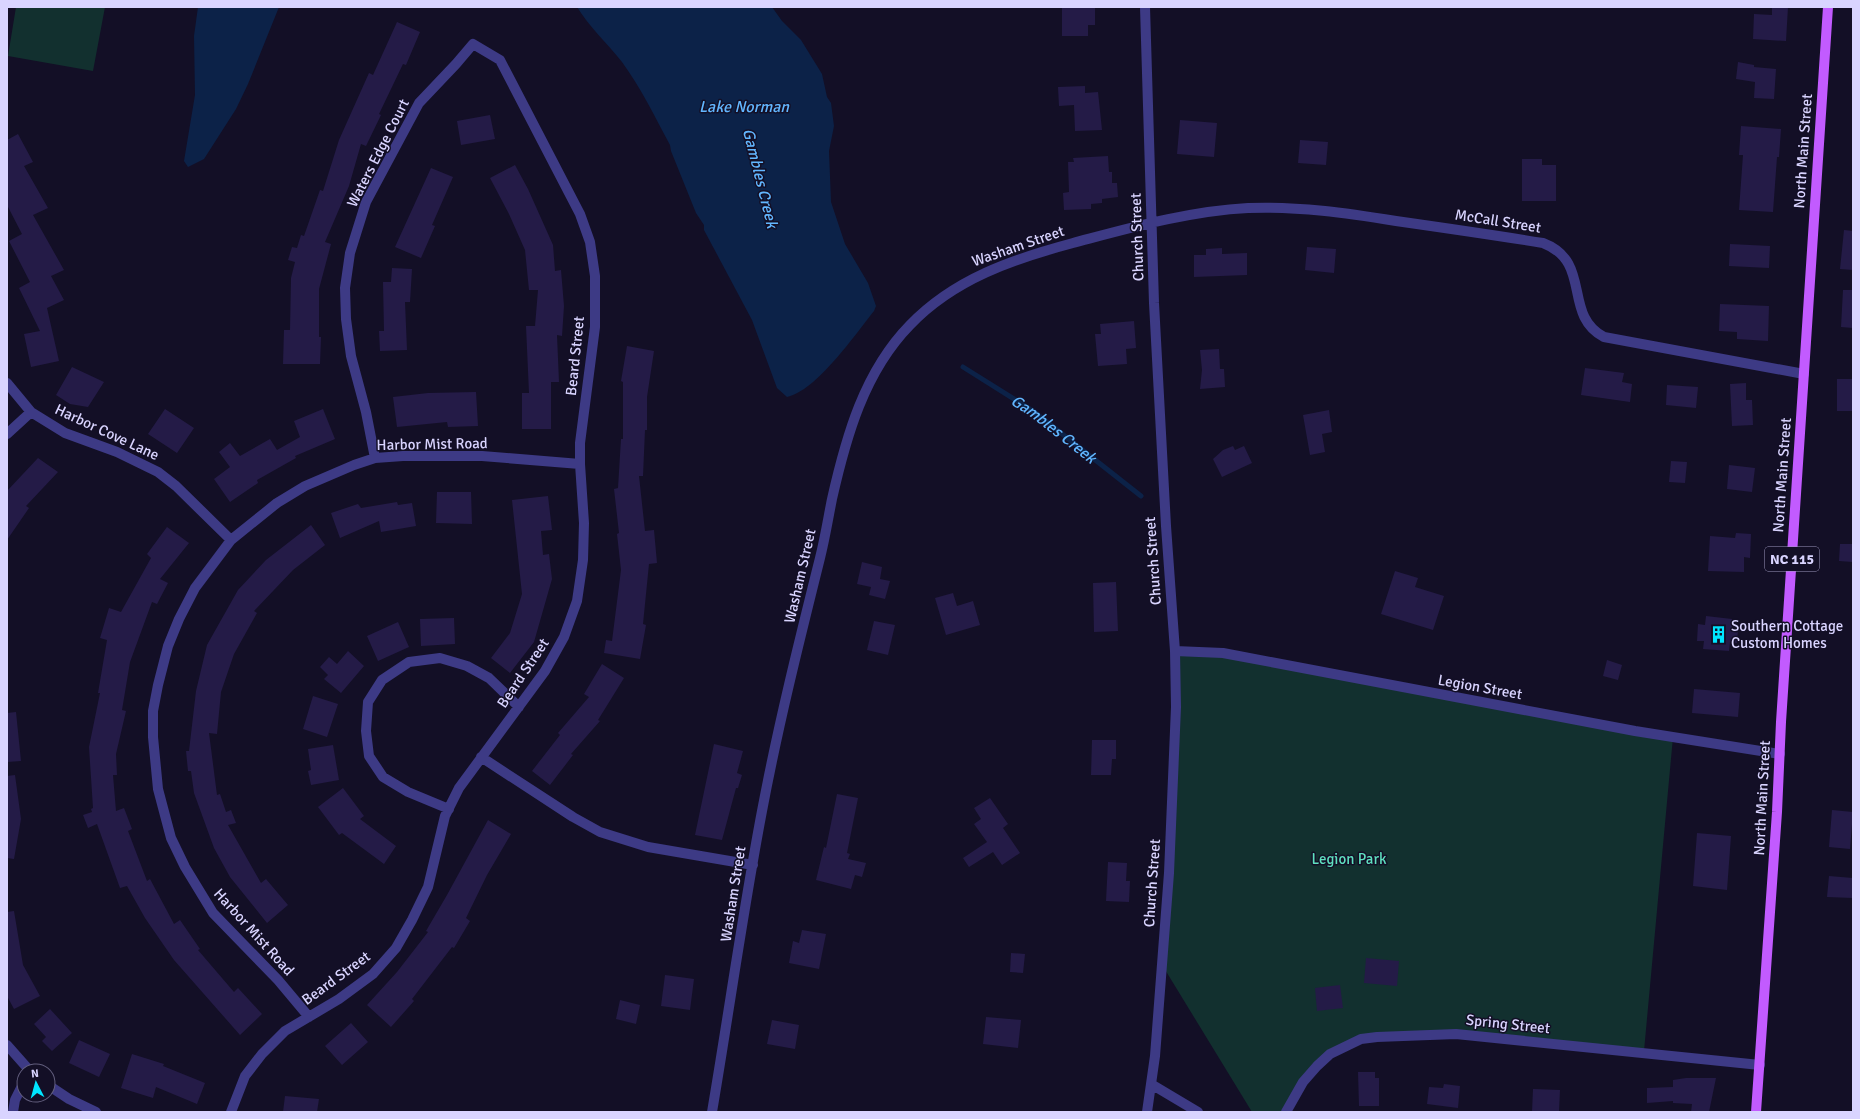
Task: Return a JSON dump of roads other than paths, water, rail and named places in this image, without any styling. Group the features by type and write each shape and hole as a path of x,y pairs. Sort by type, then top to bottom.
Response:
{"main road":[{"name":"North Main Street","path":"1756,1112 1828,7"}],"street":[{"name":"Church Street","path":"1145,7 1154,310 1166,526 1175,651 1176,707 1169,873 1155,1056 1147,1112"},
{"name":"Waters Edge Court","path":"375,458 366,412 351,356 346,319 345,288 350,252 366,202 419,103 473,44"},
{"name":"Beard Street","path":"232,1112 245,1076 262,1054 285,1031 339,999 373,974 396,948 428,887 445,816 459,788 545,671 564,637 577,601 583,560 584,530 580,443 595,327 595,276 590,242 580,214 500,60 473,44"},
{"name":"McCall Street","path":"1152,223 1244,208 1275,208 1352,214 1543,243 1558,251 1570,264 1584,319 1596,332 1604,337 1804,374"},
{"name":"Washam Street","path":"712,1112 762,809 790,677 823,547 832,498 857,409 879,365 908,327 944,295 970,279 1013,261 1047,250 1152,223"},
{"name":"Harbor Cove Lane","path":"7,383 31,412 65,433 117,452 158,472 176,486 231,540"},
{"path":"7,434 31,412"},
{"name":"Harbor Mist Road","path":"309,1017 278,980 217,917 200,894 171,838 158,789 153,737 153,711 168,646 179,619 195,588 231,540 277,503 305,486 354,465 375,458 403,456 482,456 580,464"},
{"name":"Legion Street","path":"1175,651 1223,653 1647,733 1780,754"},
{"path":"449,809 408,792 383,777 369,756 366,731 368,702 382,680 409,662 440,658 467,666 489,678 519,707"},
{"path":"481,757 573,817 600,832 648,847 753,865"},
{"name":"Spring Street","path":"1286,1112 1303,1082 1330,1054 1361,1039 1377,1036 1456,1034 1760,1065"},
{"path":"7,1045 23,1063"},
{"path":"1151,1084 1198,1112"},
{"path":"56,1091 68,1099 96,1112"},
{"path":"13,1112 16,1100"}],"water":[{"path":"198,7 279,7 248,84 236,109 204,159 188,167 184,161 195,95 194,36"},
{"name":"Lake Norman","path":"577,7 772,7 782,21 801,40 822,74 827,97 831,103 834,126 829,151 831,202 845,244 868,283 876,306 874,311 834,361 810,384 798,393 787,397 777,388 752,320 704,230 704,225 696,213 671,151 670,145 648,103 622,62 587,22"}],"waterway":[{"name":"Gambles Creek","path":"963,367 1033,411 1141,496"}],"place":[{"name":"Southern Cottage Custom Homes","path":"1718,635"}],"park label":[{"name":"Legion Park","path":"1349,859"}]}
